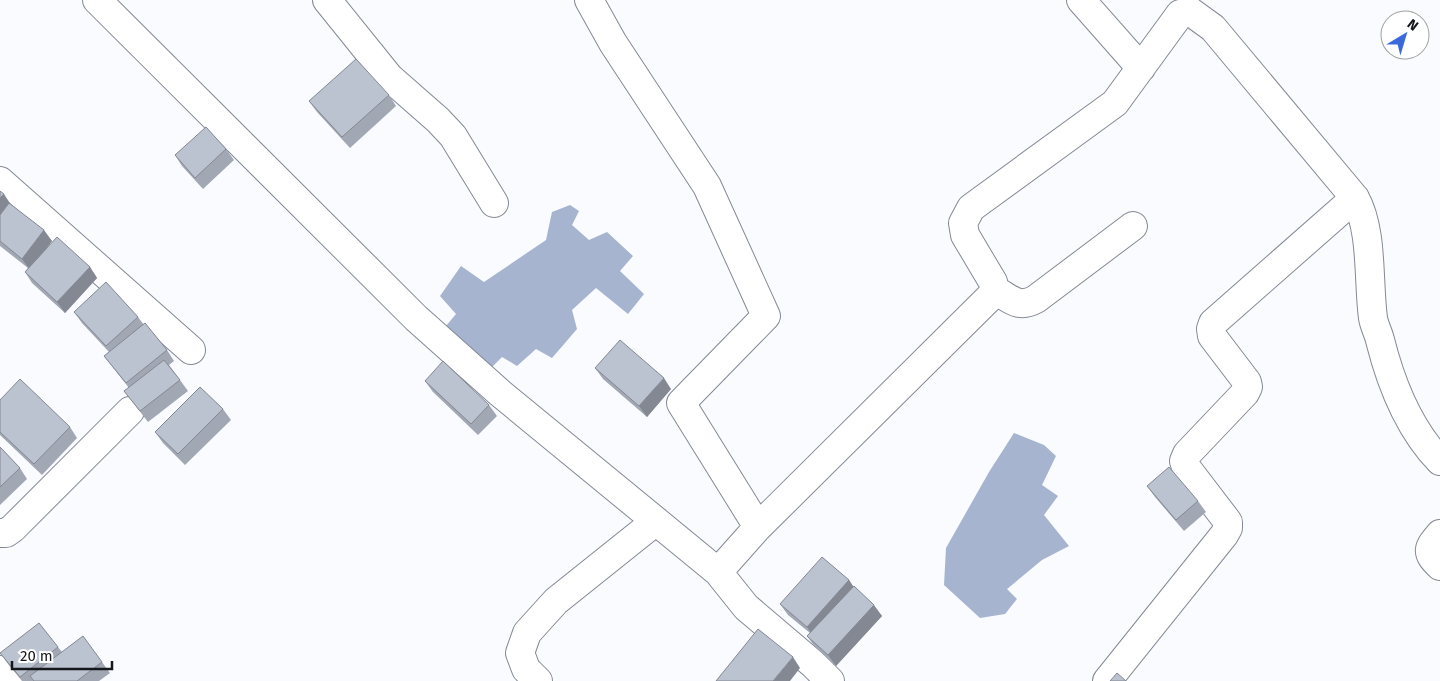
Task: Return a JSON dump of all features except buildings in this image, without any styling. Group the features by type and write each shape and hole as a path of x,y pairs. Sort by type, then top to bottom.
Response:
{"street":[{"path":"327,0 389,77 438,120 453,136 494,202"},
{"path":"589,0 614,43 707,186 766,316 681,403 758,527"},
{"path":"1081,0 1141,68"},
{"path":"112,5 416,318 500,393 718,572 746,607 813,664 830,681"},
{"path":"718,572 758,527 991,296 994,290 994,282 965,234 963,223 971,208 1115,103 1180,14 1190,12 1213,28 1355,198 1365,219 1373,320 1384,359 1410,422 1420,439 1440,461"},
{"path":"0,181 191,350"},
{"path":"1107,681 1228,528 1228,522 1186,467 1184,461 1187,454 1245,393 1248,387 1247,382 1212,336 1211,329 1213,323 1355,198"},
{"path":"994,290 1019,304 1027,304 1133,226"},
{"path":"0,532 6,533 13,528 130,411"},
{"path":"538,681 526,669 520,653 527,633 556,601 656,521"},
{"path":"1440,534 1431,545 1429,551 1432,558 1440,566"},
{"path":"0,670 13,681"}],"water":[{"path":"570,205 579,211 572,225 589,240 607,232 633,256 620,271 644,294 628,314 596,288 572,310 577,329 552,358 536,349 517,366 502,357 489,370 446,326 456,314 440,296 461,266 484,282 546,240 552,212"},
{"path":"1014,433 1044,445 1056,456 1042,485 1058,496 1044,515 1069,546 1042,560 1007,589 1017,599 1005,614 980,618 944,585 946,548 989,472"}]}
